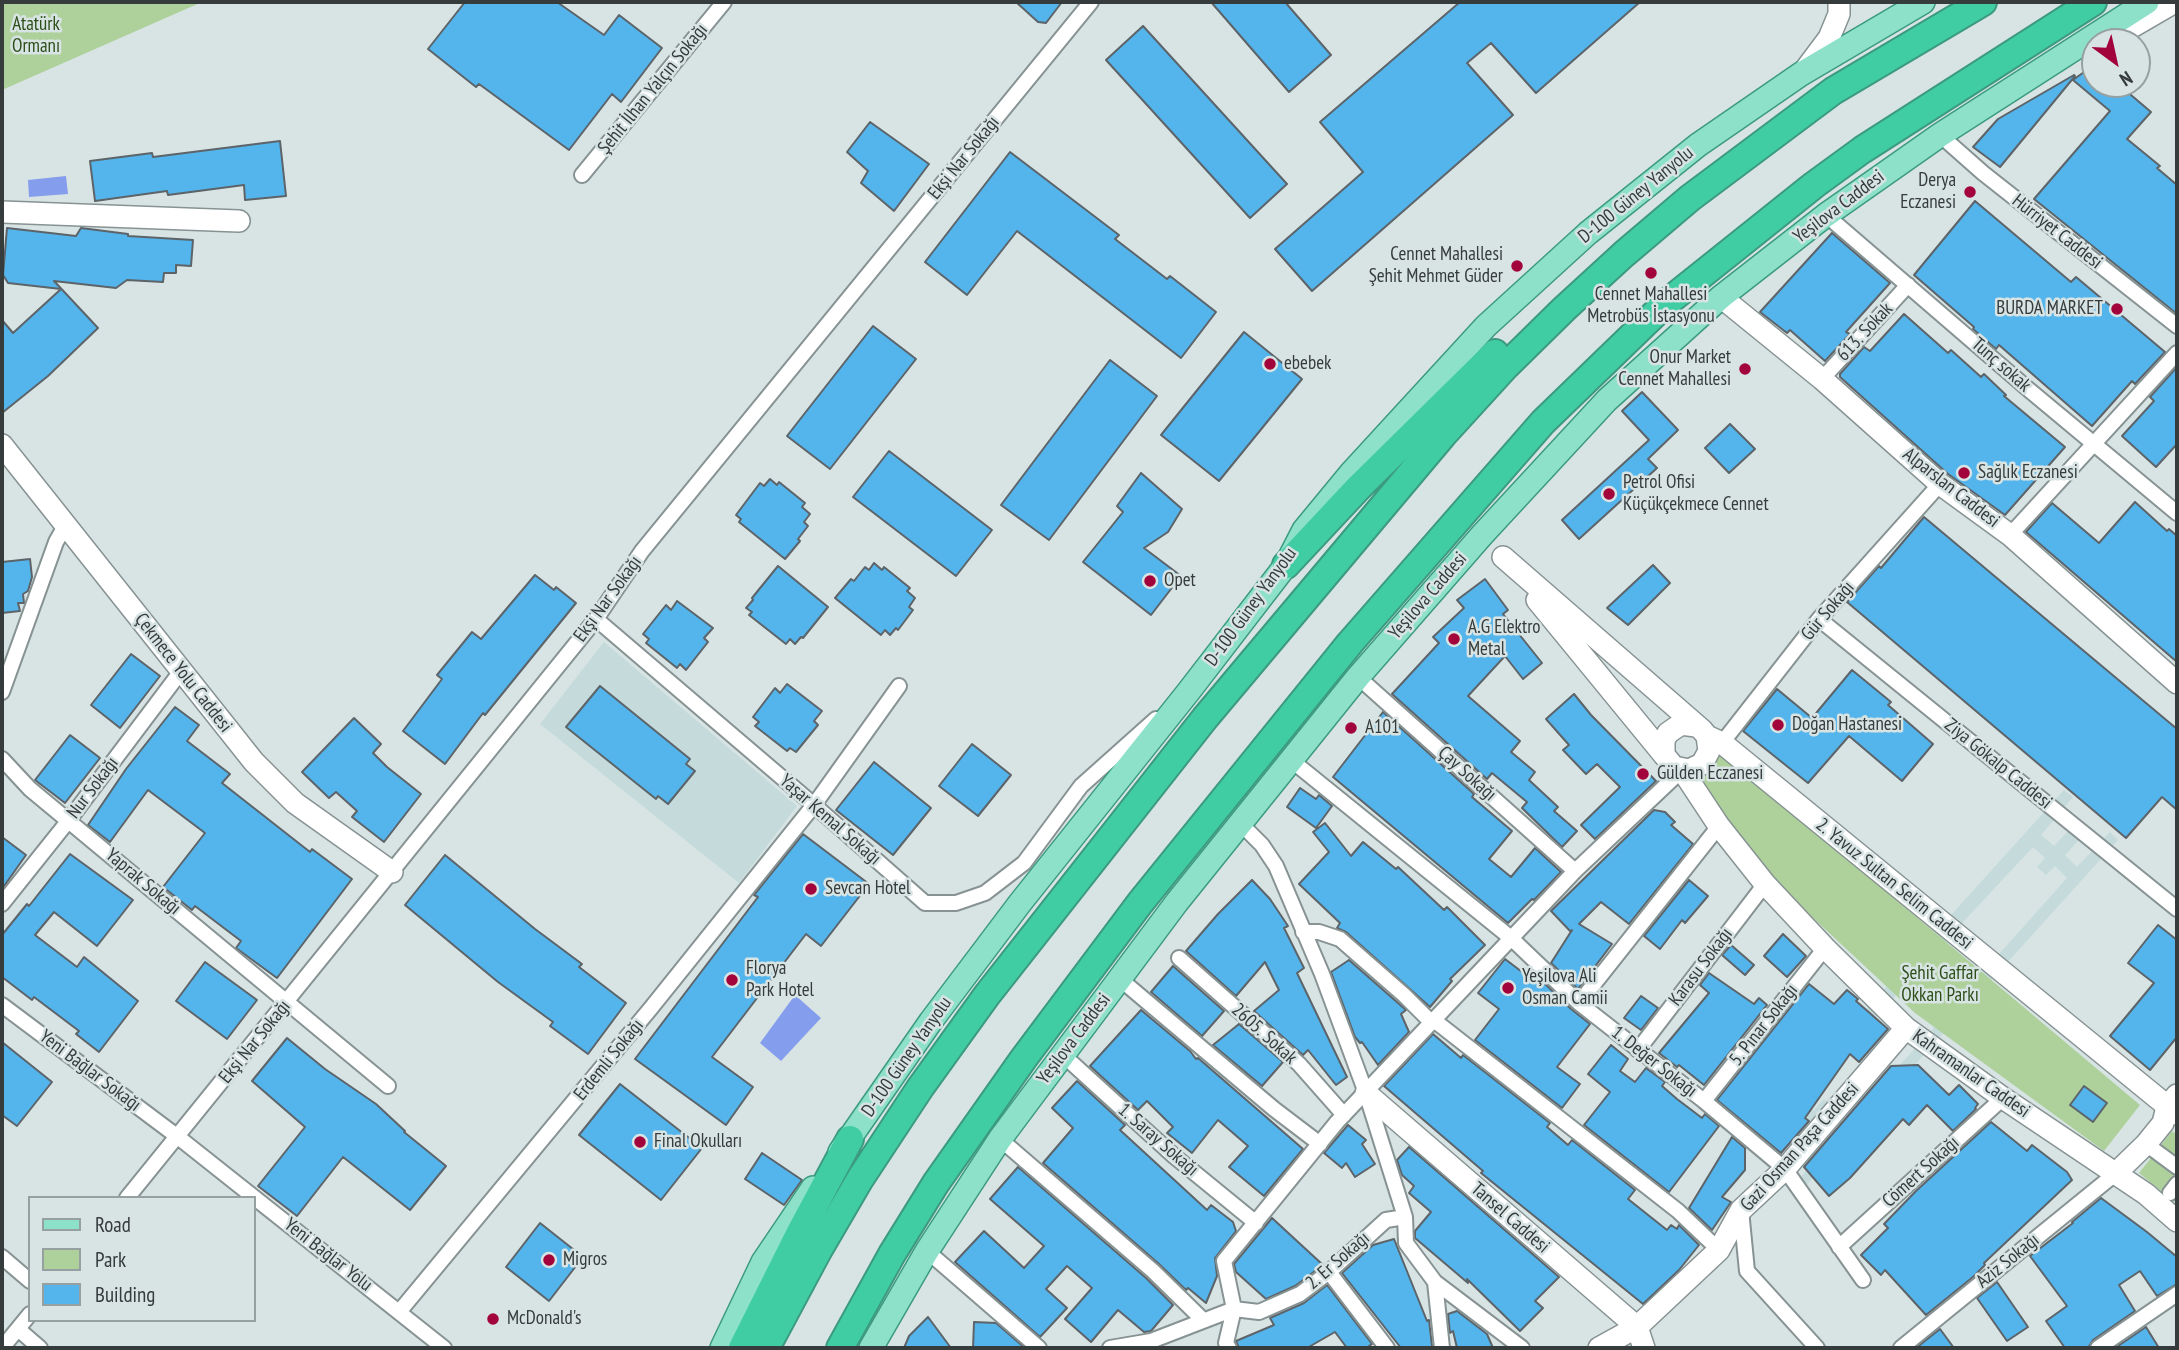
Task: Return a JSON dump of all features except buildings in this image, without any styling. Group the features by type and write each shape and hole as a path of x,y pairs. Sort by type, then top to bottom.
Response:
{"highway":[{"path":"766,1348 860,1179 987,995 1205,718 1381,506 1506,366 1624,254 1690,198 1807,108 1983,2"},
{"path":"840,1348 892,1254 936,1183 1024,1058 1132,913 1350,643 1543,422 1665,304 1792,201 1862,150 2093,2"},
{"path":"1286,565 1358,488 1492,355 1559,296 1589,274 1624,254"},
{"path":"742,1348 797,1236 850,1139"}],"main road":[{"name":"D-100 Güney Yanyolu","path":"722,1348 763,1262 931,1021 1020,903 1286,565 1304,530 1351,472 1486,326 1588,233 1641,189 1698,145 1801,74 1923,2"},
{"name":"Yeşilova Caddesi","path":"871,1348 927,1251 1000,1139 1177,902 1358,677 1482,535 1607,401 1721,297 1826,215 1940,135 2147,2"}],"street":[{"name":"Şehit İlhan Yalçın Sokağı","path":"582,175 724,2"},
{"name":"Ekşi Nar Sokağı","path":"129,1196 596,619 642,551 1091,2"},
{"path":"1801,74 1829,38 1839,14 1839,2"},
{"path":"2130,28 2175,2"},
{"path":"2026,79 2081,54"},
{"name":"Hürriyet Caddesi","path":"1940,135 1983,173 2177,326"},
{"path":"2,212 239,221"},
{"name":"Tunç sokak","path":"1826,215 2177,513"},
{"name":"613. Sokak","path":"1822,379 1908,285"},
{"name":"Alparslan Caddesi","path":"1721,297 1822,379 1940,484 2010,535 2177,683"},
{"path":"2010,535 2177,353"},
{"name":"Çekmece Yolu Caddesi","path":"2,444 254,762 295,803 392,872"},
{"name":"Gür Sokağı","path":"1708,735 1940,484"},
{"path":"2,689 56,542 65,526"},
{"path":"1482,535 1503,557 1668,762 1682,770 1702,764 1709,751 1708,735 1681,724 1668,733 1664,740 1664,755"},
{"name":"2. Yavuz Sultan Selim Caddesi","path":"1503,557 1708,735 2174,1106"},
{"name":"Ziya Gökalp Caddesi","path":"1819,618 2177,909"},
{"name":"Yaşar Kemal Sokağı","path":"596,619 925,903 956,903 985,893 1024,863 1081,786 1189,691"},
{"name":"Nur Sokağı","path":"2,904 182,670"},
{"name":"Çay Sokağı","path":"1358,677 1575,871"},
{"name":"Erdemli Sokağı","path":"400,1312 635,1028 814,805 900,686"},
{"name":"Yaprak Sokağı","path":"2,759 30,789 388,1086"},
{"name":"1. Değer Sokağı","path":"1291,760 1511,939 1578,1003 1704,1101 1785,1169 1863,1280"},
{"path":"1228,1348 1226,1343 1234,1309 1224,1262 1344,1115 1575,871 1682,770"},
{"name":"Kahramanlar Caddesi","path":"1682,770 1719,826 1765,884 1906,1028 2003,1098 2146,1194 2177,1221"},
{"path":"1241,824 1262,845 1276,866 1322,974 1366,1093 1405,1217 1406,1243 1435,1282 1522,1348"},
{"path":"1578,1003 1719,826"},
{"name":"Karasu Sokağı","path":"1638,1050 1765,884"},
{"path":"1303,932 1319,932 1340,939 1434,1022 1678,1211 1719,1250"},
{"name":"5. Pınar Sokağı","path":"1704,1101 1825,948"},
{"name":"2605. Sokak","path":"1179,958 1298,1064 1344,1115"},
{"path":"1120,979 1273,1109 1320,1144"},
{"name":"Yeni Bağlar Sokağı","path":"2,1005 178,1137"},
{"name":"Gazi Osman Paşa Caddesi","path":"1599,1348 1637,1327 1719,1250 1741,1210 1785,1169 1906,1028"},
{"name":"1. Saray Sokağı","path":"1062,1054 1174,1156 1255,1223"},
{"name":"Tansel Caddesi","path":"1366,1093 1637,1327"},
{"name":"Cömert Sokağı","path":"1839,1247 2003,1098"},
{"path":"2115,1174 2147,1144 2174,1106"},
{"name":"Yeni Bağlar Yolu","path":"178,1137 253,1196"},
{"path":"1000,1139 1153,1271 1203,1320"},
{"path":"2147,1144 2177,1167"},
{"name":"Aziz Sokağı","path":"1901,1348 2115,1174"},
{"name":"Yeni Bağlar Yolu","path":"256,1198 444,1348"},
{"path":"1741,1210 1747,1271 1817,1348"},
{"name":"2. Er Sokağı","path":"1110,1348 1151,1341 1234,1309 1259,1312 1300,1294 1329,1272 1386,1220 1405,1217"},
{"path":"927,1251 1039,1348"},
{"path":"2,1256 28,1279"},
{"path":"1329,1272 1387,1348"},
{"path":"1435,1282 1443,1348"},
{"path":"2098,1348 2177,1294"},
{"path":"2,1348 28,1316"},
{"path":"1637,1327 1644,1348"},
{"path":"1637,1327 1656,1348"},
{"path":"18,1329 40,1348"}],"shaded area":[{"path":"604,642 797,806 739,883 540,724"},
{"path":"2064,790 2073,797 2041,835 2054,846 2069,830 2079,840 2065,855 2077,867 2110,832 2118,840 1799,1193 1792,1187 1831,1142 1815,1128 1804,1140 1794,1131 1792,1109 1754,1151 1745,1143","holes":["2033,847 2045,858 2037,867 2046,875 2055,866 2067,878 1958,1000 1921,967","1913,976 1950,1010 1839,1132 1824,1119 1834,1108 1824,1099 1813,1111 1802,1100"]}],"green space":[{"name":"Atatürk Ormanı","path":"2,2 202,2 2,90"},
{"name":"Şehit Gaffar Okkan Parkı","path":"1719,751 2140,1105 2104,1151 1915,1013 1737,847 1689,781"},
{"path":"2172,1131 2177,1135 2177,1204 2139,1173"}],"water":[{"path":"66,176 68,194 29,197 28,180"},
{"path":"795,995 821,1018 781,1061 760,1043"}],"place":[{"name":"Derya Eczanesi","path":"1970,192"},
{"name":"Cennet Mahallesi Şehit Mehmet Güder","path":"1517,266"},
{"name":"Cennet Mahallesi Metrobüs İstasyonu","path":"1651,273"},
{"name":"BURDA MARKET","path":"2117,309"},
{"name":"ebebek","path":"1270,364"},
{"name":"Onur Market Cennet Mahallesi","path":"1745,369"},
{"name":"Sağlık Eczanesi","path":"1964,473"},
{"name":"Petrol Ofisi Küçükçekmece Cennet","path":"1609,494"},
{"name":"Opet","path":"1150,581"},
{"name":"A.G Elektro Metal","path":"1454,639"},
{"name":"Doğan Hastanesi","path":"1778,725"},
{"name":"A101","path":"1351,728"},
{"name":"Gülden Eczanesi","path":"1643,774"},
{"name":"Sevcan Hotel","path":"811,889"},
{"name":"Florya Park Hotel","path":"732,980"},
{"name":"Yeşilova Ali Osman Camii","path":"1508,988"},
{"name":"Final Okulları","path":"640,1142"},
{"name":"Migros","path":"549,1260"},
{"name":"McDonald's","path":"493,1319"}]}
